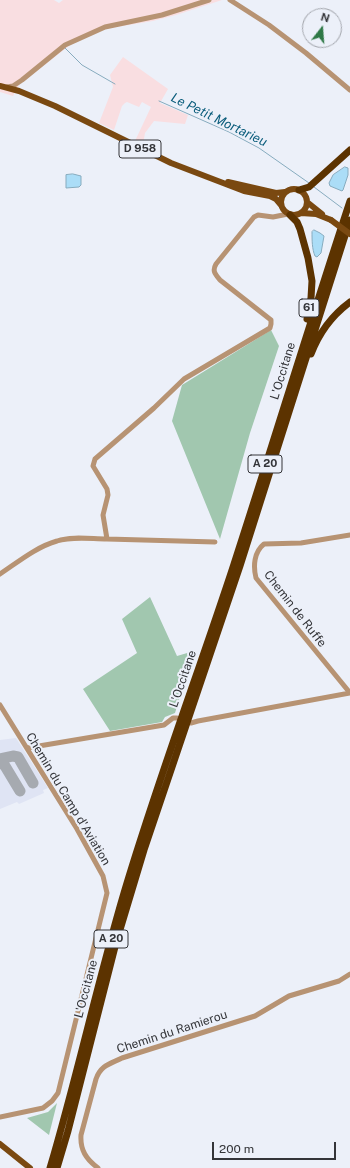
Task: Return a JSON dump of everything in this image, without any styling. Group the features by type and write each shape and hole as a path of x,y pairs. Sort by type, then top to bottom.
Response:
{"highway":[{"path":"299,190 310,187 350,150"},
{"name":"L'Occitane","path":"50,1168 62,1129 106,956 132,868 234,564 284,403 350,201"},
{"name":"61","path":"284,403 308,312 312,289 310,267 300,229 297,222 289,214"},
{"name":"L'Occitane","path":"57,1168 68,1131 112,958 134,883 240,566 350,220"},
{"name":"61","path":"286,419 319,336 332,318 350,302"},
{"name":"61","path":"319,336 334,319 350,307"}],"main road":[{"name":"D 958","path":"2,87 19,91 55,106 171,163 244,191 270,196 276,199 281,205"},
{"name":"D 958","path":"2,87 71,115"},
{"name":"D 958","path":"211,178 271,192 286,192"},
{"path":"331,220 316,214 289,214 285,212 281,205 282,198 286,192 299,190 304,195 307,202 350,234"},
{"path":"301,213 307,202"},
{"path":"0,1144 30,1168"}],"street":[{"path":"2,87 13,86 66,46 105,27 162,16 208,0"},
{"path":"230,0 269,25 306,53 350,90"},
{"path":"19,91 18,87 22,80"},
{"path":"273,217 278,214 281,205"},
{"path":"107,539 103,515 108,496 107,489 93,466 95,459 154,408 184,379 270,328 271,320 220,280 214,274 214,270 216,264 254,217 258,215 273,217 289,214"},
{"name":"Chemin de Ruffe","path":"191,723 350,693 256,578 254,564 257,551 264,544 301,543 350,535"},
{"path":"0,574 36,550 57,541 77,538 215,542"},
{"name":"Chemin du Camp d'Aviation","path":"0,705 103,876 107,893 58,1093 52,1101 43,1108 2,1118"},
{"path":"27,748 164,725 173,718 177,718"},
{"name":"Chemin du Ramierou","path":"98,1168 86,1158 81,1143 81,1135 99,1071 122,1058 255,1016 289,996 339,980 350,974"}],"shaded area":[{"path":"0,0 54,0 59,3 63,0 222,0 153,21 105,29 70,45 19,85 13,96 0,92"},
{"path":"123,57 168,89 160,103 188,115 185,124 154,121 145,133 143,145 135,141 151,107 142,102 139,107 127,102 122,106 114,130 99,123 113,87 110,75"},
{"path":"16,738 48,788 43,790 44,793 19,804 17,802 0,809 0,740"}],"green space":[{"path":"271,330 279,346 250,433 220,539 172,421 182,385"},
{"path":"150,597 177,656 194,651 175,713 165,717 162,722 110,731 83,689 137,653 122,619"},
{"path":"57,1103 49,1135 27,1118 48,1112"}],"water":[{"path":"345,167 348,168 348,175 343,190 342,191 330,186 329,183 333,175"},
{"path":"73,174 81,176 81,185 79,187 66,188 66,175"},
{"path":"314,230 324,236 321,253 317,257 315,256 312,244 312,232"}],"waterway":[{"name":"Le Petit Mortarieu","path":"65,48 82,65 115,84"},
{"name":"Le Petit Mortarieu","path":"159,101 229,132 259,148 309,183"},
{"name":"Le Petit Mortarieu","path":"314,187 342,208"}],"taxiway":[{"path":"0,759 13,756 18,757 33,783"},
{"path":"0,762 5,766 20,791"}]}
